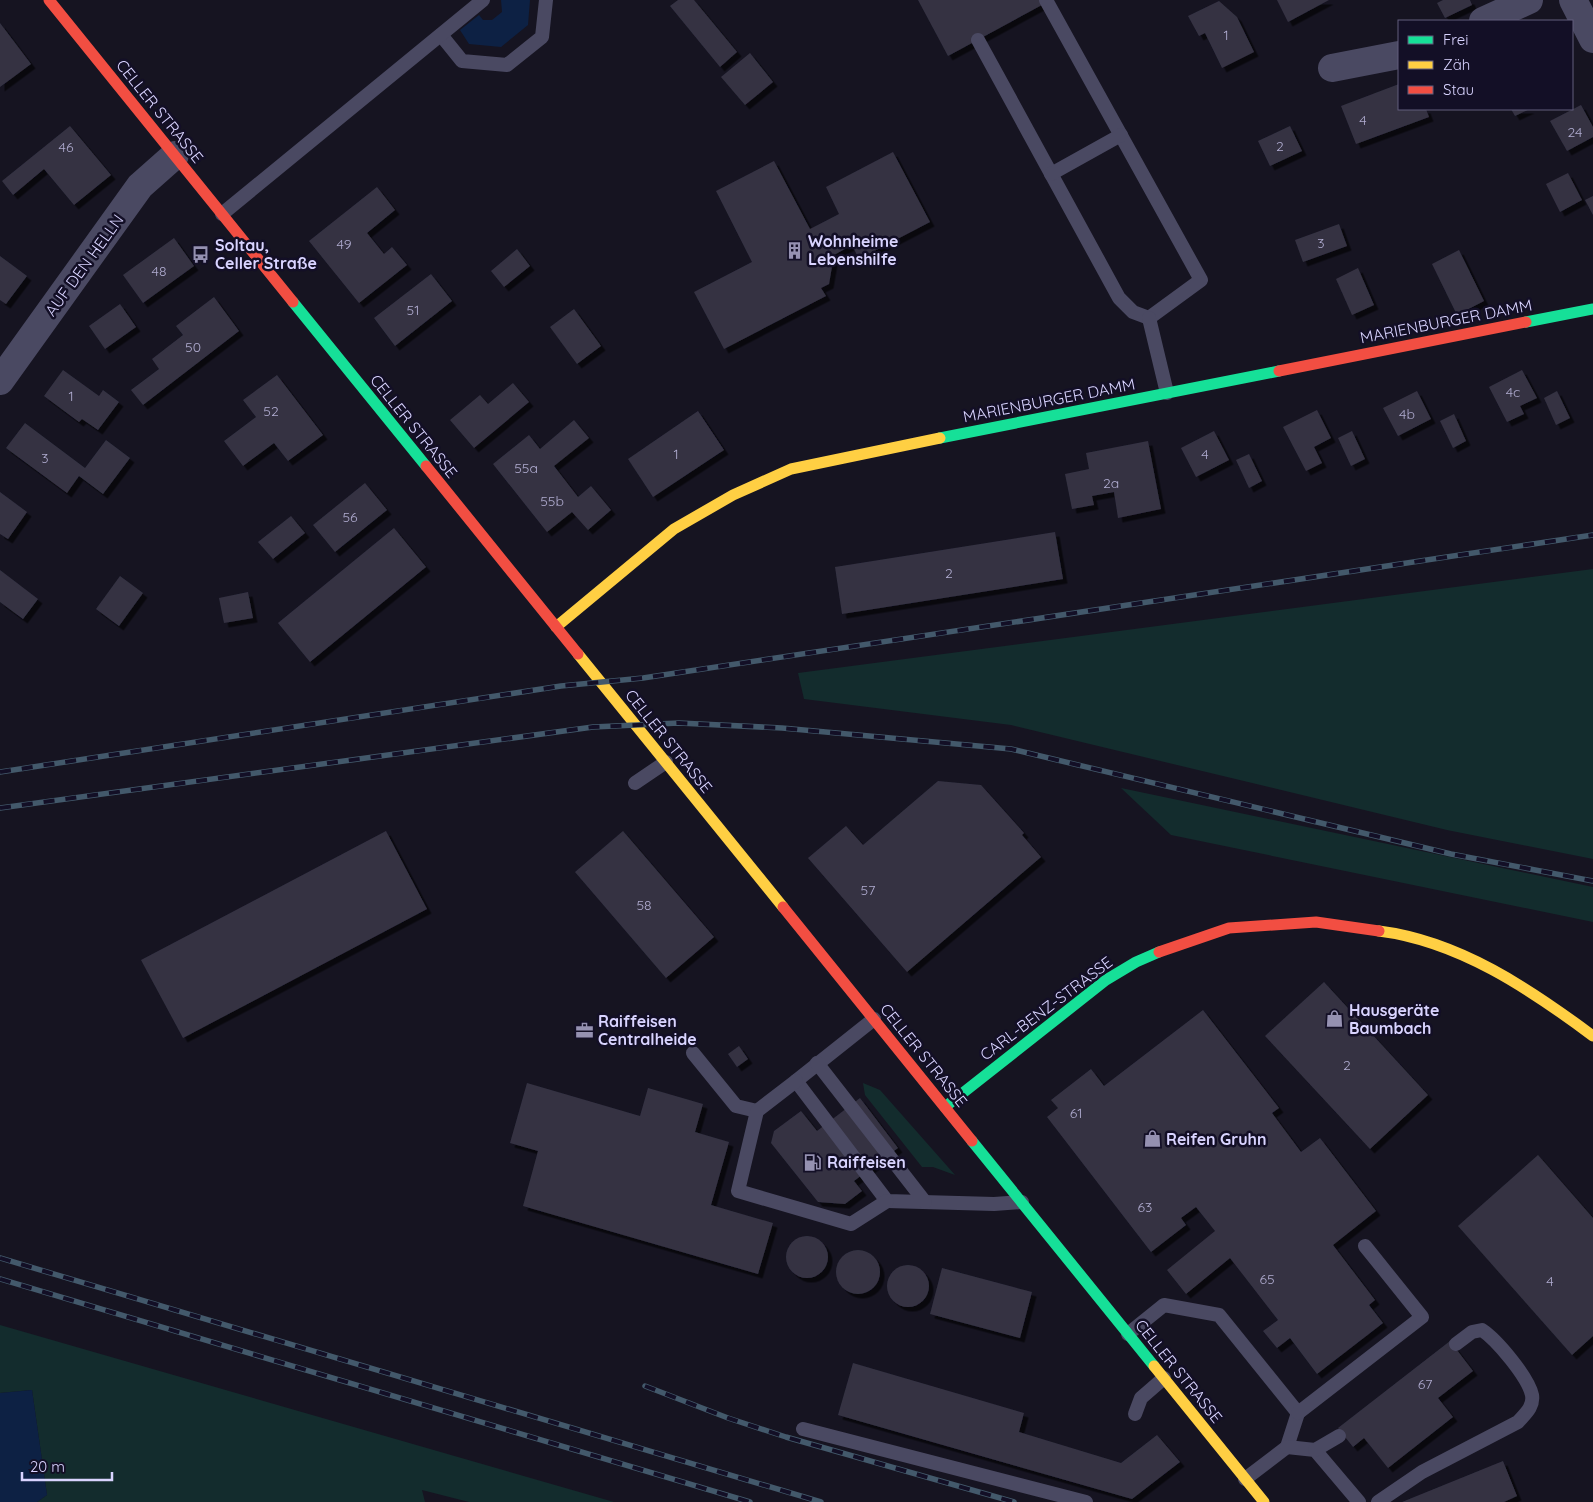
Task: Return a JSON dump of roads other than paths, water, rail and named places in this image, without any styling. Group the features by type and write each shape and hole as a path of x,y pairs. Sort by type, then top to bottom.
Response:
{"main road":[{"name":"CELLER STRASSE","path":"49,0 1023,1202 1261,1501"},
{"name":"MARIENBURGER DAMM","path":"556,627 674,529 733,494 791,469 867,452 1593,309"},
{"name":"CARL-BENZ-STRASSE","path":"945,1107 1106,980 1136,962 1177,944 1229,928 1316,922 1404,934 1473,960 1540,997 1593,1036"}],"street":[{"path":"1485,20 1529,0"},
{"path":"1573,0 1593,39"},
{"path":"1332,68 1398,55"},
{"name":"AUF DEN HELLN","path":"0,381 140,186 174,155"}],"lane":[{"path":"222,214 483,0"},
{"path":"440,34 462,61 507,65 542,37 546,0"},
{"path":"1046,0 1201,280 1149,318"},
{"path":"978,40 1119,298 1134,312 1149,318"},
{"path":"1050,174 1121,135"},
{"path":"1149,318 1167,393"},
{"path":"635,783 666,762"},
{"path":"874,1019 758,1112 738,1191 851,1224 887,1201 1023,1202"},
{"path":"693,1053 736,1106 758,1112"},
{"path":"817,1064 925,1202"},
{"path":"796,1081 887,1201"},
{"path":"1245,1479 1287,1447 1298,1413 1422,1317 1365,1246"},
{"path":"1128,1334 1164,1306 1219,1314 1298,1413"},
{"path":"1378,1502 1422,1472 1518,1422 1530,1409 1532,1396 1524,1378 1492,1337 1482,1330 1472,1332 1456,1344"},
{"path":"1135,1414 1141,1398 1164,1378"},
{"path":"804,1429 1086,1502"},
{"path":"1287,1447 1315,1450 1340,1436"},
{"path":"1315,1450 1359,1502"}],"water":[{"path":"501,0 530,0 528,25 501,47 469,44 460,30 479,15 483,20 492,20 502,12"},
{"path":"32,1390 47,1495 37,1502 0,1502 0,1393"}],"railway":[{"path":"0,772 561,686 643,678 1593,535"},
{"path":"0,808 593,727 679,723 782,728 1011,749 1451,854 1593,881"},
{"path":"0,1258 821,1502"},
{"path":"0,1279 750,1502"},
{"path":"645,1386 728,1418 786,1437 1014,1502"}],"place":[{"name":"Wohnheime Lebenshilfe","path":"794,250"},
{"name":"Soltau, Celler Straße","path":"201,254"},
{"name":"Hausgeräte Baumbach","path":"1335,1019"},
{"name":"Raiffeisen Centralheide","path":"584,1030"},
{"name":"Reifen Gruhn","path":"1152,1139"},
{"name":"Raiffeisen","path":"813,1162"}]}
